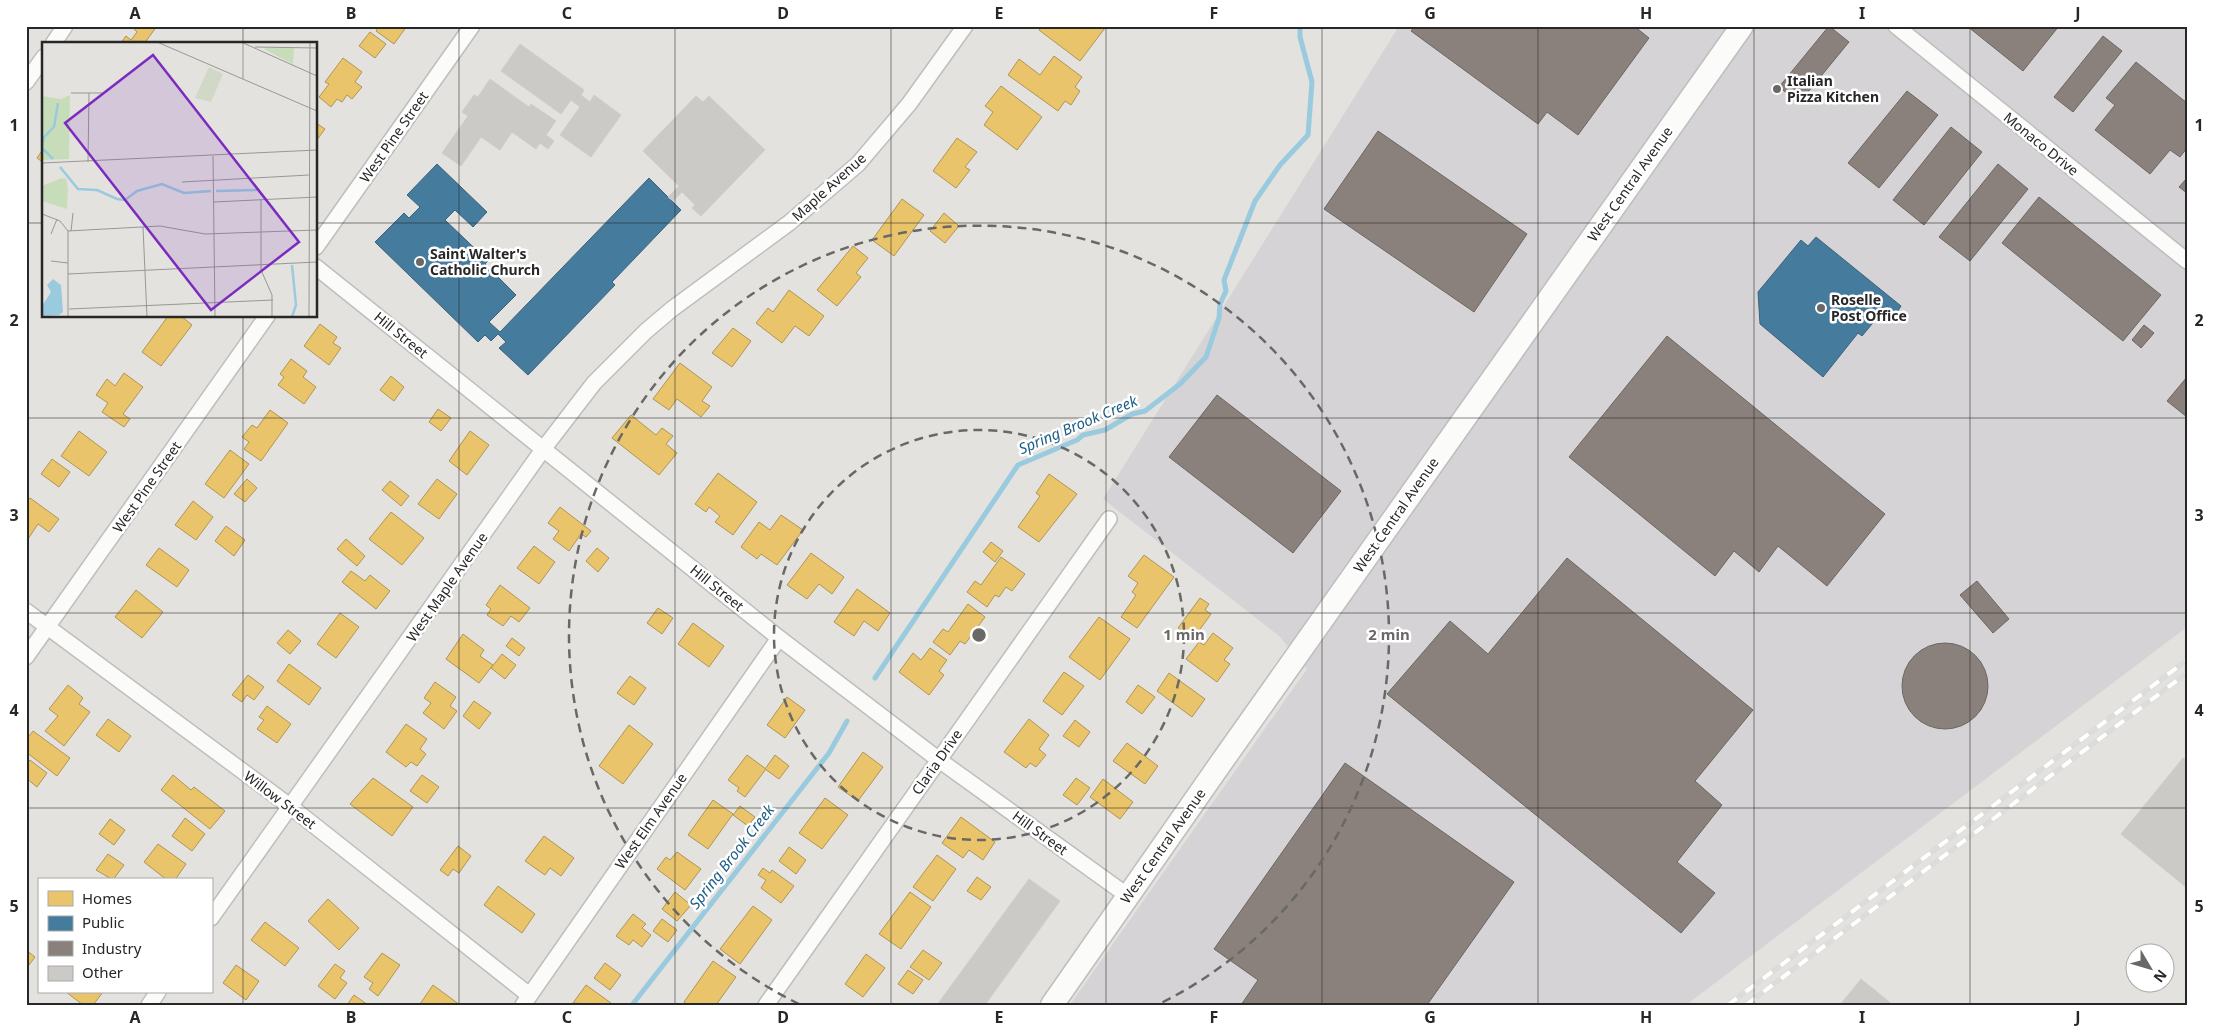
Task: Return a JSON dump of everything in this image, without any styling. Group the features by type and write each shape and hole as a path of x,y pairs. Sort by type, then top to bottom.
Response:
{"street":[{"path":"54,42 65,26"},
{"name":"West Pine Street","path":"318,244 472,26"},
{"name":"Maple Avenue","path":"710,281 790,224 858,164 909,104 965,26"},
{"name":"West Central Avenue","path":"1052,1005 1742,26"},
{"name":"Monaco Drive","path":"1896,26 2187,261"},
{"path":"26,82 38,62"},
{"name":"Hill Street","path":"318,269 779,638 939,760 1128,896"},
{"name":"West Maple Avenue","path":"212,917 544,448 601,377 659,320 710,281"},
{"name":"West Pine Street","path":"26,657 266,318"},
{"name":"Claria Drive","path":"766,1005 1109,519"},
{"name":"Willow Street","path":"26,611 291,807 526,1000"},
{"name":"West Elm Avenue","path":"526,1000 779,638"},
{"path":"149,1005 157,994"}],"shaded area":[{"path":"1399,26 2187,26 2187,627 1686,1005 1070,1005 1307,669 1279,636 1103,499"}],"building: Homes":[{"path":"131,26 157,26 145,42 122,42 126,36 131,40 137,32"},
{"path":"379,26 407,26 394,44 376,31"},
{"path":"1042,26 1103,26 1105,28 1080,61 1039,30"},
{"path":"370,32 386,44 375,58 359,46"},
{"path":"1054,56 1082,77 1075,87 1080,91 1071,105 1065,101 1058,111 1008,75 1019,59 1040,75"},
{"path":"343,58 362,72 355,82 362,87 352,99 347,95 342,102 337,99 331,107 319,97 329,84 325,82"},
{"path":"1001,86 1042,117 1017,150 984,125 993,112 985,106"},
{"path":"318,124 325,129 318,138"},
{"path":"957,138 977,152 965,167 970,170 956,188 933,171"},
{"path":"42,151 42,162 37,158"},
{"path":"902,199 924,215 894,256 872,240"},
{"path":"944,213 959,226 945,243 930,231"},
{"path":"853,246 868,258 856,273 861,277 837,306 817,290"},
{"path":"789,290 824,316 809,336 795,326 782,343 756,323 768,308 773,312"},
{"path":"167,318 183,318 192,325 161,366 142,352"},
{"path":"320,324 337,337 333,343 341,348 329,365 304,346"},
{"path":"733,328 751,341 732,367 712,353"},
{"path":"291,359 307,371 303,377 316,387 304,404 278,385 284,377 280,374"},
{"path":"680,363 712,387 702,401 710,406 701,417 677,399 669,410 653,399"},
{"path":"124,373 143,387 123,414 130,419 124,427 102,412 108,403 96,395 107,379 115,386"},
{"path":"391,376 404,387 394,401 380,390"},
{"path":"438,409 451,418 441,431 429,422"},
{"path":"270,410 288,423 261,461 244,449 249,442 242,437 252,425 257,428"},
{"path":"631,415 656,435 662,428 673,436 666,444 677,453 659,475 612,438"},
{"path":"79,431 107,452 89,476 61,456"},
{"path":"470,431 489,445 467,475 449,461"},
{"path":"230,450 249,464 224,498 205,484"},
{"path":"52,459 70,472 59,487 41,474"},
{"path":"718,473 757,502 733,535 715,522 720,516 709,507 706,512 695,504"},
{"path":"1049,474 1077,494 1039,542 1018,527 1040,496 1036,493"},
{"path":"247,479 257,488 245,502 234,494"},
{"path":"437,479 457,494 439,519 418,504"},
{"path":"390,481 409,496 401,506 382,490"},
{"path":"30,498 59,519 49,532 38,524 28,539 26,502"},
{"path":"193,501 213,517 196,540 175,525"},
{"path":"560,507 591,531 586,537 581,534 569,551 553,539 559,531 548,523"},
{"path":"391,512 424,538 402,565 369,539"},
{"path":"781,515 803,530 777,565 761,554 757,559 741,547 759,522 770,530"},
{"path":"226,526 245,540 234,556 215,541"},
{"path":"346,539 365,556 357,566 337,549"},
{"path":"991,542 1003,551 995,562 983,552"},
{"path":"534,546 555,562 539,584 517,568"},
{"path":"159,548 189,570 177,587 146,565"},
{"path":"597,548 609,558 598,572 586,561"},
{"path":"811,553 844,577 832,594 819,584 807,599 787,585"},
{"path":"1144,555 1174,577 1137,628 1121,617 1136,595 1132,592 1138,583 1128,576"},
{"path":"1001,557 1025,574 1012,591 1006,587 999,597 995,595 987,607 967,592 975,581 981,585"},
{"path":"351,571 365,581 370,575 390,591 376,609 342,582"},
{"path":"500,585 530,608 519,622 511,616 503,626 487,615 491,609 486,605"},
{"path":"857,589 890,613 878,631 864,621 854,636 834,622"},
{"path":"136,590 163,612 142,638 115,617"},
{"path":"1200,598 1209,604 1205,610 1211,614 1193,639 1178,628"},
{"path":"968,604 985,617 965,644 960,641 950,655 933,642 943,629 948,632"},
{"path":"658,608 673,618 662,634 647,623"},
{"path":"340,613 359,627 336,658 317,644"},
{"path":"1099,617 1130,639 1100,680 1069,657"},
{"path":"693,623 724,646 709,667 678,644"},
{"path":"288,630 301,641 290,654 277,643"},
{"path":"1213,633 1233,648 1224,660 1230,664 1217,682 1186,659 1199,642 1204,645"},
{"path":"463,634 484,650 480,656 493,665 479,683 446,659"},
{"path":"512,638 525,648 519,656 506,646"},
{"path":"930,648 947,660 939,671 944,675 929,695 899,672 913,653 921,660"},
{"path":"502,654 516,665 505,679 491,668"},
{"path":"289,664 321,688 309,705 277,681"},
{"path":"1064,672 1084,686 1062,715 1043,701"},
{"path":"1169,673 1205,699 1192,717 1157,691"},
{"path":"248,675 264,687 254,700 247,695 242,702 232,695"},
{"path":"630,676 646,688 634,705 617,693"},
{"path":"435,682 456,697 450,706 457,711 444,729 423,713 431,703 424,698"},
{"path":"68,685 83,698 79,704 90,712 64,746 45,731 58,716 49,709"},
{"path":"1138,685 1155,697 1142,714 1126,702"},
{"path":"787,697 805,710 785,738 767,725"},
{"path":"474,701 491,713 479,729 463,716"},
{"path":"267,706 291,724 277,743 257,729 264,720 259,717"},
{"path":"108,719 131,736 119,752 96,735"},
{"path":"1029,719 1049,735 1039,749 1046,755 1036,767 1030,763 1026,768 1004,752"},
{"path":"1075,720 1090,732 1079,747 1063,736"},
{"path":"406,724 427,739 420,749 426,754 417,766 411,762 406,767 386,752"},
{"path":"629,725 653,744 623,784 599,766"},
{"path":"33,731 70,758 57,776 26,752 26,740"},
{"path":"1127,743 1158,766 1145,784 1113,761"},
{"path":"863,752 883,767 858,801 838,787"},
{"path":"747,755 766,769 745,797 737,791 739,788 728,780"},
{"path":"775,755 789,766 779,779 765,769"},
{"path":"30,760 47,773 37,787 26,778 26,765"},
{"path":"173,775 191,790 194,787 225,811 210,829 161,790"},
{"path":"422,775 439,787 427,803 410,791"},
{"path":"373,778 413,807 392,836 350,804"},
{"path":"1076,778 1090,788 1077,805 1063,795"},
{"path":"1103,779 1133,802 1120,819 1090,797"},
{"path":"825,798 848,815 822,849 799,833"},
{"path":"713,800 733,814 708,849 688,835"},
{"path":"740,806 755,817 748,826 733,815"},
{"path":"961,817 995,842 983,860 969,850 963,858 942,843"},
{"path":"185,818 205,834 192,851 172,836"},
{"path":"110,819 125,830 114,845 99,834"},
{"path":"544,836 574,858 561,876 550,868 545,875 525,861"},
{"path":"158,844 186,864 176,878 164,878 144,862"},
{"path":"458,846 471,856 459,873 453,869 448,876 440,870"},
{"path":"789,847 806,860 796,874 779,861"},
{"path":"677,852 701,869 685,890 657,869 666,857 670,860"},
{"path":"108,854 124,865 114,878 110,878 96,870"},
{"path":"937,855 956,869 933,901 913,887"},
{"path":"763,868 770,873 772,870 794,886 781,903 761,888 766,880 758,875"},
{"path":"977,877 991,887 981,900 967,891"},
{"path":"498,886 535,914 522,933 484,905"},
{"path":"675,892 691,905 677,921 662,909"},
{"path":"910,892 931,907 901,949 879,934"},
{"path":"328,899 359,928 339,950 308,921"},
{"path":"753,906 772,920 740,964 720,949"},
{"path":"633,914 646,924 642,928 651,935 642,947 633,940 629,945 616,936"},
{"path":"662,919 677,930 668,942 653,931"},
{"path":"265,922 299,948 285,966 251,940"},
{"path":"26,950 35,957 26,969"},
{"path":"923,950 942,963 929,980 910,967"},
{"path":"382,953 400,965 378,996 369,989 373,983 364,977"},
{"path":"866,954 885,968 863,997 845,984"},
{"path":"713,961 736,977 716,1005 688,1005 684,1002"},
{"path":"605,963 621,975 610,990 594,978"},
{"path":"335,964 345,971 340,978 347,983 335,999 318,986"},
{"path":"236,965 259,981 246,1000 223,983"},
{"path":"908,970 923,980 913,994 898,984"},
{"path":"433,985 460,1005 420,1004"},
{"path":"586,985 611,1003 609,1005 573,1003"},
{"path":"69,994 101,994 93,1005 83,1005"},
{"path":"354,995 368,1005 347,1005"}],"building: Public":[{"path":"437,164 487,212 473,227 455,210 445,220 488,261 485,264 516,295 489,322 500,332 649,178 681,210 612,282 615,285 528,375 499,348 506,342 498,334 491,341 485,335 478,342 375,242 404,213 409,218 420,207 407,195"},
{"path":"1816,237 1901,306 1896,314 1887,306 1862,336 1858,333 1823,377 1760,324 1758,292 1801,240 1808,246"}],"building: Industry":[{"path":"1415,26 1634,26 1649,38 1578,135 1547,112 1538,124 1411,31"},
{"path":"1829,26 1849,42 1799,103 1779,87"},
{"path":"1967,26 2059,26 2023,71"},
{"path":"2103,36 2122,51 2073,112 2054,97"},
{"path":"2136,62 2187,103 2187,148 2180,157 2170,150 2150,174 2095,130 2115,105 2106,98"},
{"path":"1907,91 1938,115 1879,188 1848,163"},
{"path":"1951,127 1982,152 1924,225 1893,200"},
{"path":"1378,131 1527,234 1474,312 1324,209"},
{"path":"1998,164 2028,189 1970,261 1939,237"},
{"path":"2187,178 2187,193 2179,187"},
{"path":"2039,197 2161,295 2123,341 2002,243"},
{"path":"2144,325 2154,333 2141,348 2132,340"},
{"path":"1667,336 1885,514 1827,586 1778,546 1759,572 1734,551 1715,576 1569,457"},
{"path":"2187,377 2187,417 2167,401"},
{"path":"1217,395 1341,491 1293,553 1169,457"},
{"path":"1567,558 1753,710 1695,781 1722,805 1677,862 1715,893 1681,933 1387,694 1450,621 1488,654"},
{"path":"1977,581 2009,619 1993,633 1960,595"},
{"path":"1945,643 1962,646 1976,655 1985,669 1988,686 1985,703 1976,717 1962,726 1945,729 1928,726 1914,717 1905,703 1902,686 1905,669 1914,655 1928,646"},
{"path":"1345,763 1514,882 1427,1005 1241,1005 1258,980 1214,949"}],"building: Other":[{"path":"520,44 584,90 581,95 590,102 594,95 621,115 591,157 560,135 580,107 571,100 561,114 501,71"},
{"path":"490,79 529,107 531,104 556,121 546,135 554,141 548,149 540,143 536,149 512,132 500,150 481,137 461,166 442,153 468,116 462,112 474,95 478,97"},
{"path":"696,96 703,102 709,96 765,150 701,216 692,208 695,205 682,192 673,201 668,197 679,186 643,151"},
{"path":"2183,758 2187,761 2187,888 2121,834"},
{"path":"1029,879 1060,901 985,1005 937,1005"},
{"path":"1861,979 1893,1005 1840,1005"}],"waterway":[{"name":"Spring Brook Creek","path":"875,678 1018,465 1077,440 1083,435 1105,430 1132,414 1145,411 1180,384 1206,357 1219,318 1220,304 1226,291 1224,280 1255,201 1280,165 1308,135 1312,82 1300,37 1300,26"},
{"name":"Spring Brook Creek","path":"632,1005 829,753 847,721"}],"railway":[{"path":"1728,1005 2187,660"},
{"path":"1746,1005 2187,673"}],"place":[{"name":"Italian Pizza Kitchen","path":"1777,89"},
{"name":"Saint Walter's Catholic Church","path":"420,262"},
{"name":"Roselle Post Office","path":"1821,308"}]}
